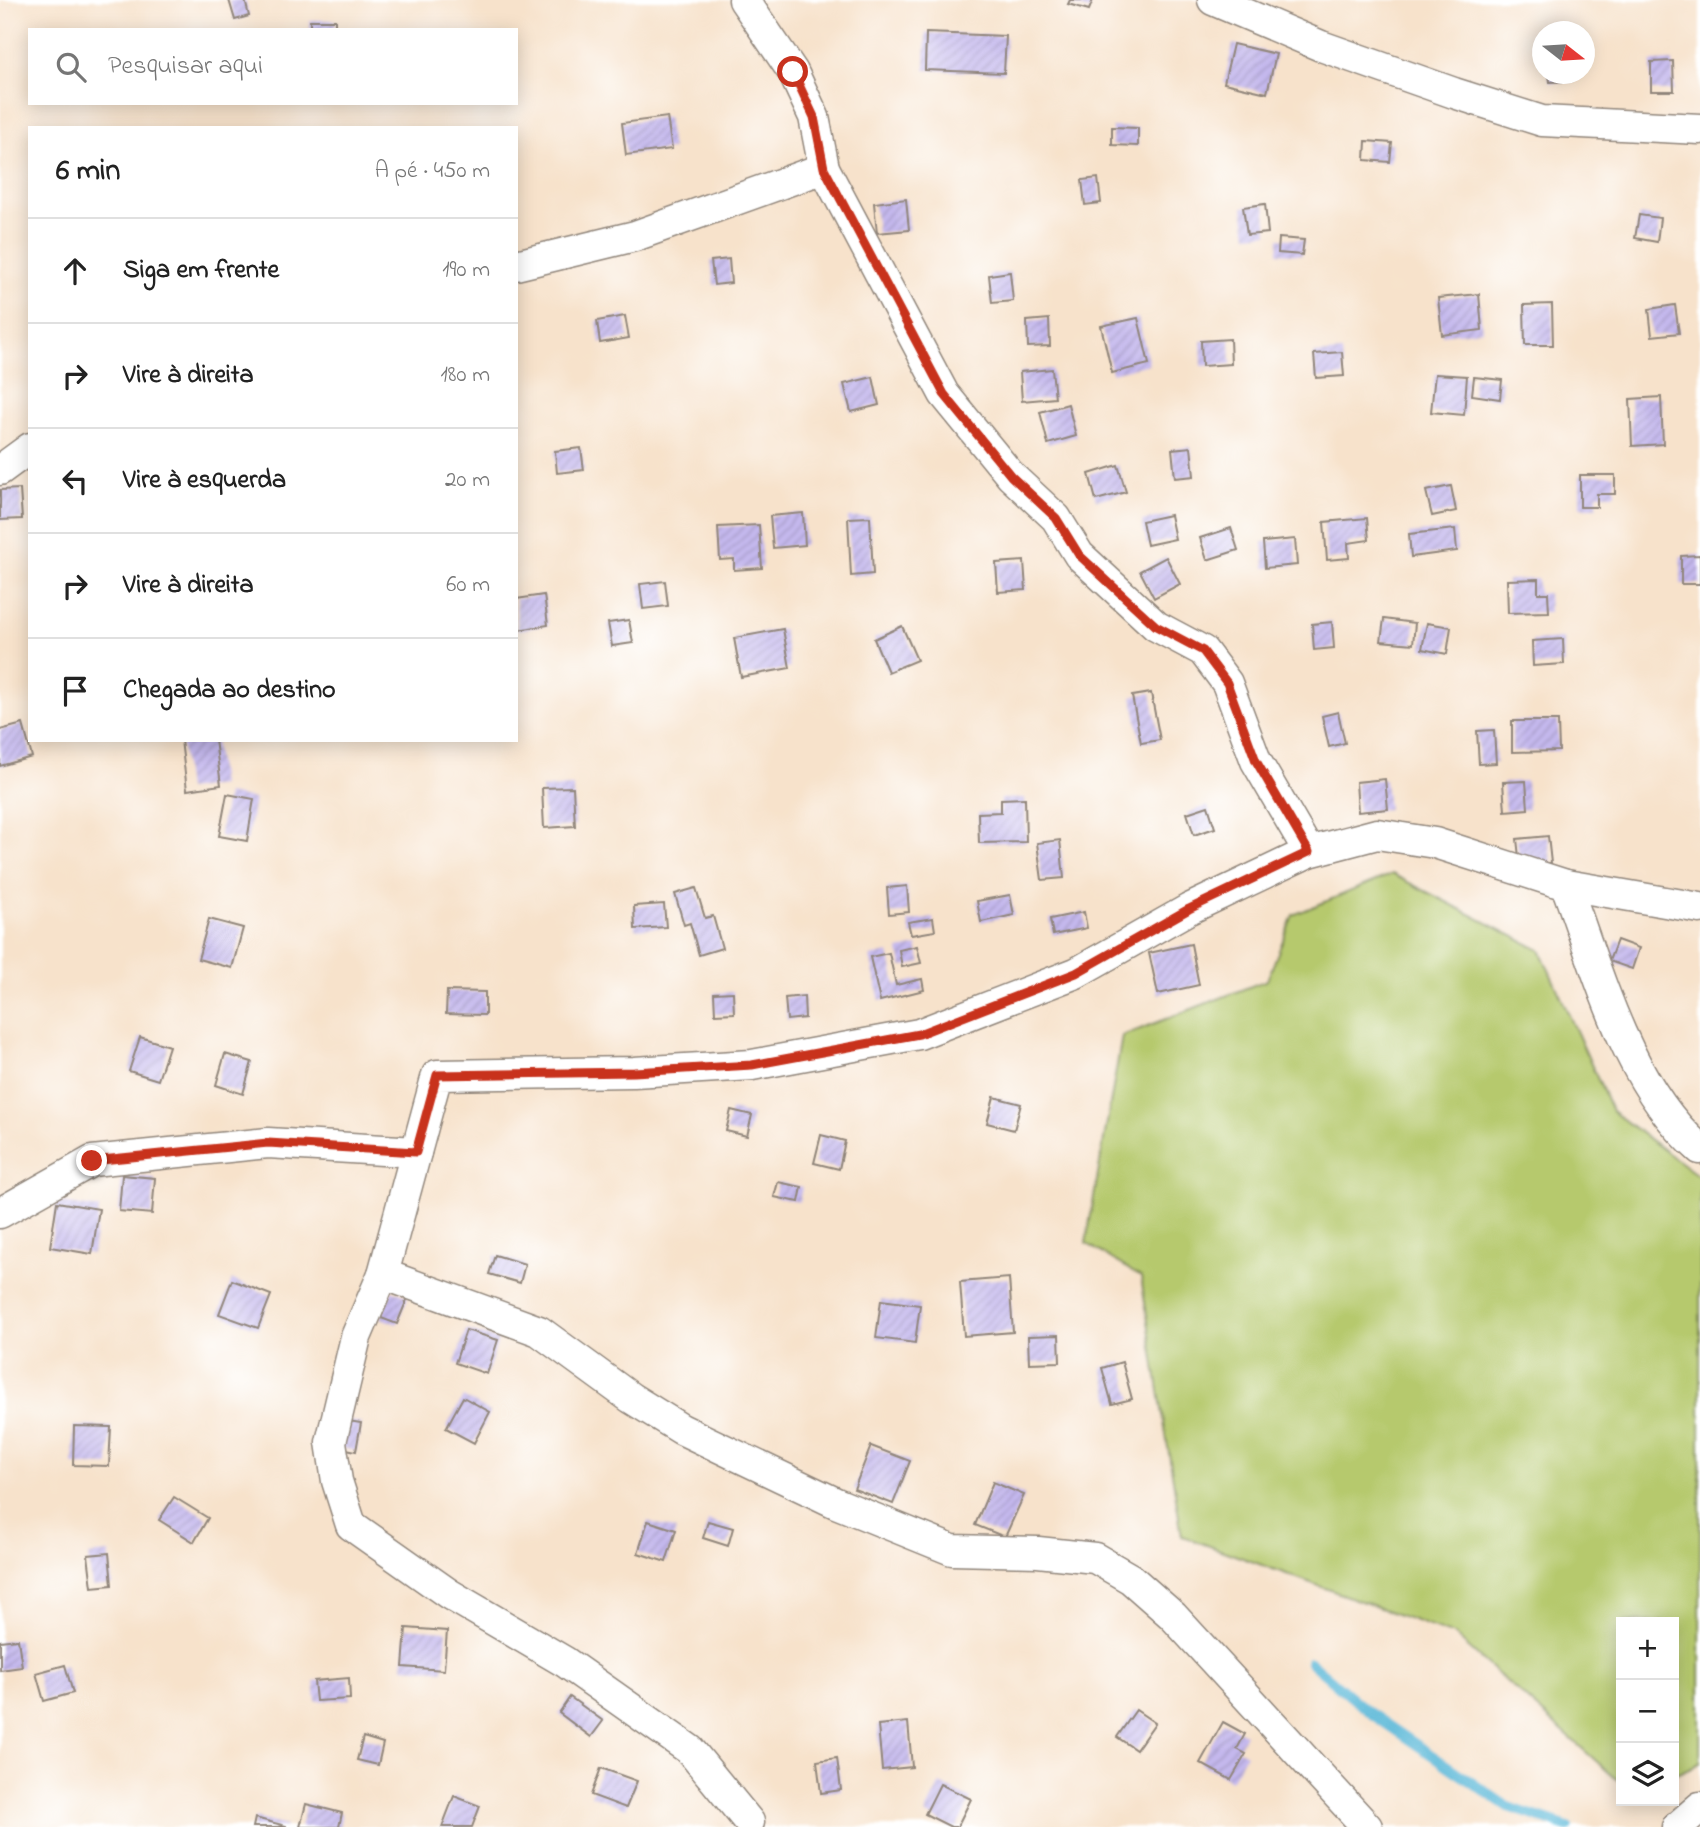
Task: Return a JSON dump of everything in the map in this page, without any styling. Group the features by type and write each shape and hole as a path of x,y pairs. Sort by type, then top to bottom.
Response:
{"street":[{"path":"744,0 793,72 814,117 824,168 944,394 1011,476 1056,518 1079,555 1156,626 1203,651 1227,683 1256,761 1309,852"},
{"path":"1213,0 1321,46 1542,121 1700,129"},
{"path":"518,265 635,236 824,168"},
{"path":"0,470 28,449"},
{"path":"749,1822 690,1750 565,1662 449,1594 351,1525 337,1481 331,1442 356,1337 383,1274 437,1075 634,1072 752,1065 919,1034 1076,973 1189,909 1309,852 1377,834 1436,843 1566,886 1700,908"},
{"path":"1566,886 1620,1032 1657,1099 1700,1149"},
{"path":"0,1213 92,1161 268,1143 416,1152"},
{"path":"383,1274 539,1331 631,1398 681,1429 836,1503 939,1545 952,1550 1038,1552 1095,1558 1131,1579 1173,1616 1367,1827"},
{"path":"1677,1827 1700,1807"}],"green space":[{"path":"1392,874 1540,950 1612,1111 1700,1177 1700,1763 1679,1773 1679,1617 1616,1617 1616,1779 1454,1635 1182,1536 1141,1277 1086,1243 1122,1036 1267,980 1293,915"}],"building":[{"path":"229,0 245,0 249,16 235,20"},
{"path":"1070,0 1093,0 1089,10 1068,4"},
{"path":"310,20 335,20 335,28 310,28"},
{"path":"926,33 1006,36 1004,73 925,70"},
{"path":"1233,44 1276,54 1267,93 1224,83"},
{"path":"1673,61 1674,91 1651,91 1651,62"},
{"path":"667,117 672,149 626,155 622,123"},
{"path":"1112,127 1138,128 1138,146 1112,145"},
{"path":"1366,141 1392,143 1390,162 1365,160"},
{"path":"1098,178 1101,203 1085,205 1082,180"},
{"path":"906,199 909,230 877,233 874,203"},
{"path":"1265,204 1268,233 1247,235 1243,207"},
{"path":"1639,215 1660,218 1657,242 1635,238"},
{"path":"1279,238 1304,240 1302,255 1278,253"},
{"path":"729,259 731,283 714,285 711,261"},
{"path":"1010,272 1013,301 992,303 989,275"},
{"path":"1479,294 1482,330 1442,335 1438,298"},
{"path":"1552,304 1553,345 1525,345 1524,305"},
{"path":"1675,305 1679,333 1652,336 1649,309"},
{"path":"625,316 629,338 600,343 597,321"},
{"path":"1138,318 1149,364 1112,373 1101,326"},
{"path":"1049,319 1050,346 1028,347 1027,321"},
{"path":"1230,339 1231,364 1202,366 1201,341"},
{"path":"1342,352 1344,376 1316,378 1314,354"},
{"path":"1052,369 1055,398 1022,401 1020,372"},
{"path":"1435,374 1467,376 1464,415 1431,412"},
{"path":"873,377 879,405 851,412 844,384"},
{"path":"1474,377 1502,380 1500,399 1472,395"},
{"path":"1661,397 1663,444 1632,446 1630,399"},
{"path":"1068,404 1076,436 1048,444 1040,412"},
{"path":"1191,447 1194,476 1175,478 1172,449"},
{"path":"581,448 584,470 557,473 555,451"},
{"path":"1118,465 1126,492 1096,500 1089,474"},
{"path":"1580,475 1615,475 1615,494 1597,494 1597,507 1580,507"},
{"path":"1451,486 1456,511 1432,516 1426,491"},
{"path":"20,489 22,519 0,520 0,490"},
{"path":"803,513 805,545 773,548 770,516"},
{"path":"1170,515 1175,539 1147,545 1142,521"},
{"path":"870,517 873,574 851,576 848,518"},
{"path":"1367,518 1369,540 1348,543 1349,558 1327,560 1324,522"},
{"path":"759,525 762,568 734,570 734,559 720,560 718,527"},
{"path":"1231,528 1238,550 1207,560 1200,538"},
{"path":"1455,529 1457,551 1411,557 1409,534"},
{"path":"1295,539 1297,565 1265,568 1263,542"},
{"path":"1700,555 1700,584 1681,584 1681,556"},
{"path":"1166,557 1180,584 1154,598 1140,571"},
{"path":"1024,561 1026,590 998,592 996,563"},
{"path":"1538,579 1538,593 1548,593 1549,612 1508,613 1507,580"},
{"path":"665,581 668,606 643,609 640,584"},
{"path":"544,595 548,625 518,630 518,599"},
{"path":"1384,619 1415,623 1413,644 1381,641"},
{"path":"629,620 633,643 612,646 608,623"},
{"path":"1332,622 1334,648 1314,650 1312,624"},
{"path":"1427,623 1451,627 1447,654 1422,649"},
{"path":"902,626 917,660 888,672 874,639"},
{"path":"783,629 790,668 741,677 734,638"},
{"path":"1563,639 1564,664 1533,666 1532,641"},
{"path":"1151,693 1160,740 1141,743 1132,696"},
{"path":"1338,712 1345,743 1329,747 1322,716"},
{"path":"1512,721 1558,721 1559,751 1512,752"},
{"path":"23,724 32,757 0,766 0,730"},
{"path":"1494,730 1496,763 1479,764 1477,731"},
{"path":"181,742 215,742 221,785 187,790"},
{"path":"1385,779 1388,809 1358,812 1356,782"},
{"path":"1526,781 1528,809 1505,811 1503,782"},
{"path":"573,787 575,826 544,828 542,788"},
{"path":"227,794 254,799 247,841 219,836"},
{"path":"1025,798 1026,842 979,843 978,813 1001,812 1001,799"},
{"path":"1208,806 1215,828 1194,835 1187,813"},
{"path":"1548,836 1551,863 1520,866 1517,839"},
{"path":"1060,840 1064,878 1042,880 1037,843"},
{"path":"907,886 909,912 889,914 887,888"},
{"path":"696,888 705,918 713,916 722,948 699,955 690,923 684,925 675,894"},
{"path":"1010,895 1014,915 981,922 977,901"},
{"path":"664,904 666,927 635,929 634,906"},
{"path":"1084,912 1087,928 1053,935 1050,919"},
{"path":"933,918 935,931 911,935 908,922"},
{"path":"209,919 243,928 232,968 198,959"},
{"path":"1617,940 1639,948 1632,969 1609,961"},
{"path":"1191,944 1199,985 1158,994 1149,953"},
{"path":"917,946 921,963 902,967 899,950"},
{"path":"889,953 896,985 922,979 924,990 880,1001 870,957"},
{"path":"447,991 485,992 485,1015 446,1014"},
{"path":"733,992 734,1013 715,1014 714,993"},
{"path":"804,996 805,1018 787,1020 785,998"},
{"path":"140,1037 169,1046 158,1080 129,1071"},
{"path":"225,1054 252,1062 243,1094 216,1085"},
{"path":"994,1097 1021,1104 1014,1130 987,1123"},
{"path":"731,1110 752,1115 747,1136 726,1131"},
{"path":"821,1135 845,1141 839,1169 814,1163"},
{"path":"122,1175 155,1178 152,1214 119,1211"},
{"path":"778,1182 802,1187 799,1202 774,1197"},
{"path":"57,1202 99,1209 92,1254 50,1247"},
{"path":"495,1255 525,1264 520,1283 489,1274"},
{"path":"1009,1278 1013,1332 964,1336 960,1282"},
{"path":"232,1280 271,1295 258,1328 219,1314"},
{"path":"392,1290 408,1297 397,1324 381,1318"},
{"path":"881,1300 920,1305 915,1343 876,1338"},
{"path":"466,1330 498,1340 487,1374 455,1363"},
{"path":"1059,1335 1060,1362 1029,1363 1028,1336"},
{"path":"1122,1362 1132,1399 1112,1404 1102,1368"},
{"path":"463,1397 490,1412 474,1443 446,1428"},
{"path":"342,1420 361,1423 356,1451 337,1447"},
{"path":"74,1426 111,1427 109,1466 73,1465"},
{"path":"871,1446 910,1461 893,1504 854,1489"},
{"path":"993,1482 1024,1495 1005,1537 975,1525"},
{"path":"174,1497 208,1518 194,1542 159,1520"},
{"path":"648,1521 676,1530 666,1562 638,1553"},
{"path":"708,1521 733,1528 728,1546 703,1538"},
{"path":"109,1553 112,1585 92,1587 88,1555"},
{"path":"406,1628 447,1631 444,1670 403,1667"},
{"path":"18,1639 22,1667 0,1670 0,1641"},
{"path":"65,1665 73,1693 44,1701 36,1673"},
{"path":"349,1678 350,1699 316,1701 314,1681"},
{"path":"570,1697 603,1721 591,1737 559,1713"},
{"path":"1136,1710 1155,1723 1136,1750 1117,1737"},
{"path":"908,1722 912,1767 882,1770 878,1725"},
{"path":"1223,1722 1245,1734 1237,1749 1246,1754 1231,1780 1200,1763"},
{"path":"363,1737 383,1743 378,1765 357,1760"},
{"path":"837,1758 841,1790 821,1793 817,1761"},
{"path":"601,1768 637,1781 626,1808 591,1795"},
{"path":"940,1784 971,1799 957,1827 951,1827 925,1814"},
{"path":"454,1796 480,1806 472,1827 442,1827"},
{"path":"306,1804 342,1813 339,1827 300,1827"},
{"path":"255,1818 286,1826 286,1827 253,1827"}],"waterway":[{"path":"1310,1662 1370,1713 1508,1807 1568,1827"}],"route":[{"path":"92,1161 268,1143 416,1152 437,1075 634,1072 752,1065 919,1034 1076,973 1189,909 1309,852 1256,761 1227,683 1203,651 1156,626 1079,555 1056,518 1011,476 944,394 824,168 814,117 793,72"}]}
